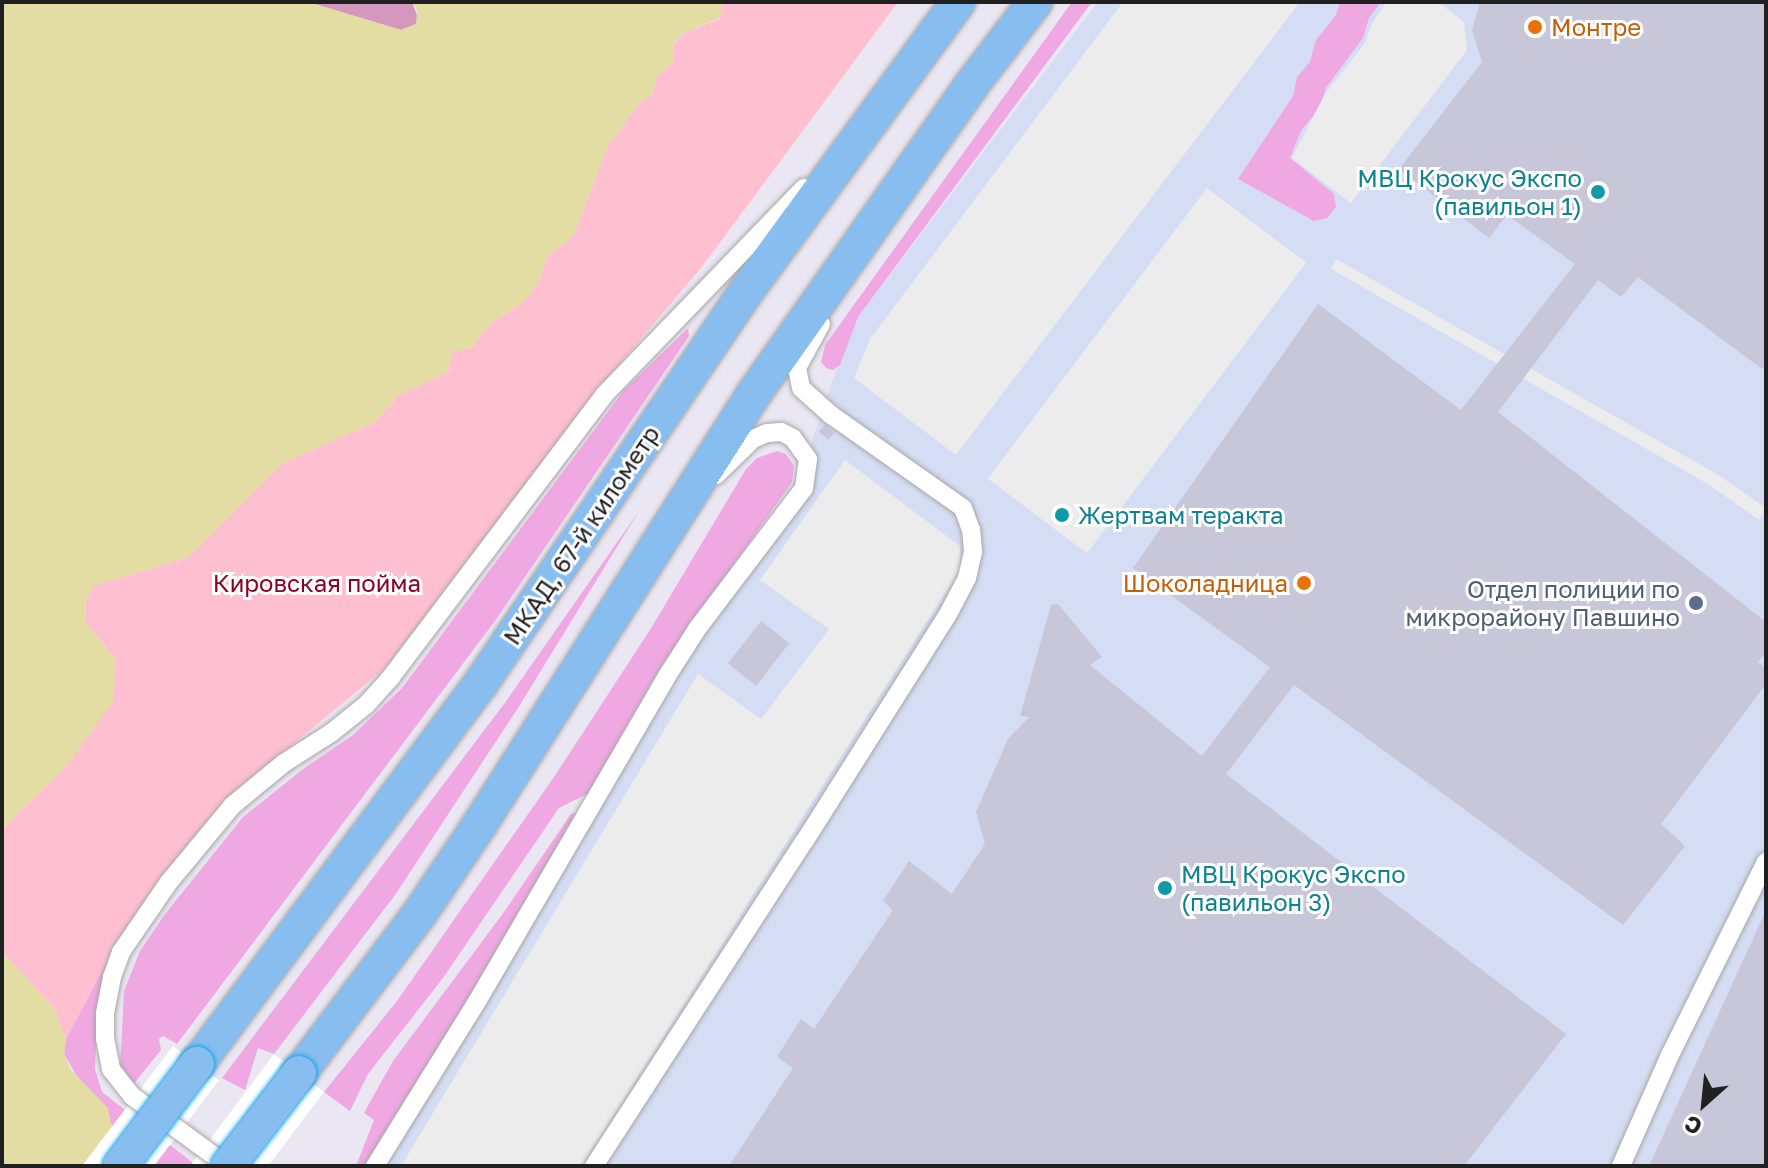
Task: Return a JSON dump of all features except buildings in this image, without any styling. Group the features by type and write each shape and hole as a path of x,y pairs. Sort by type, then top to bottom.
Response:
{"highway":[{"name":"МКАД, 67-й километр","path":"120,1166 479,686 764,266 958,2"},
{"path":"228,1166 420,913 753,395 1035,2"}],"street":[{"path":"228,1166 129,1094 118,1082 107,1059 105,1013 112,977 139,923 233,805 284,763 331,733 366,705 391,677 604,395 800,193 906,71"},
{"path":"594,1166 804,842 940,627 967,578 973,551 971,530 963,508 831,415 801,388 797,368 827,313 840,270"},
{"path":"375,1166 475,1005 667,676 697,629 804,488 808,459 793,438 781,432 759,435 680,511"},
{"path":"1621,1166 1670,1055 1766,862"}],"shaded area":[{"path":"2,2 308,2 401,30 416,24 417,10 412,2 727,2 721,7 721,17 684,33 674,42 673,61 658,75 652,95 642,100 608,145 574,235 547,257 538,283 524,301 488,326 472,347 452,353 448,372 399,395 375,422 283,463 187,558 95,585 86,600 85,621 116,660 113,702 65,768 2,829"},
{"path":"308,2 412,2 418,18 416,24 401,30"},
{"path":"1072,2 1092,2 858,317 840,365 833,370 826,368 821,362 825,345"},
{"path":"1098,2 1766,2 1766,910 1649,1166 368,1166 390,1109 799,478 852,325"},
{"path":"1123,2 1300,2 956,455 854,378 870,339"},
{"path":"1340,2 1381,2 1369,18 1363,38 1326,88 1321,106 1301,131 1290,158 1334,194 1336,207 1327,218 1314,221 1238,179 1293,96 1297,77 1310,62 1316,40 1336,15"},
{"path":"1387,2 1438,2 1464,22 1467,50 1351,203 1292,158 1325,94 1365,43 1372,23"},
{"path":"1207,188 1306,263 1087,553 988,479"},
{"path":"1336,259 1717,474 1766,508 1759,520 1708,484 1331,269"},
{"path":"688,328 689,336 495,621 177,1044 163,1036 159,1039 161,1050 132,1086 120,1069 124,991 140,951 165,914 243,817 303,769 353,735 402,688 624,390"},
{"path":"777,451 786,454 794,466 792,482 657,673 589,793 559,808 443,978 368,1074 350,1111 324,1092 397,1001 554,777 650,630 746,469 757,458"},
{"path":"845,460 960,546 961,568 581,1166 401,1166 698,674 761,719 829,629 760,580"},
{"path":"639,511 518,708 395,895 274,1054 258,1048 245,1090 222,1078 507,700"},
{"path":"577,813 369,1166 356,1166 374,1120 364,1113 393,1061 504,912 571,814"},
{"path":"114,948 98,1001 95,1069 102,1092 197,1166 129,1166 64,1054 66,1039"},
{"path":"2,952 54,1008 66,1039 64,1054 71,1070 108,1108 119,1160 129,1166 2,1166"}],"green space":[{"name":"Кировская пойма","path":"727,2 898,2 702,267 599,388 395,660 241,787 114,948 66,1039 54,1008 2,952 2,829 65,768 116,660 85,621 86,600 95,585 187,558 283,463 375,422 399,395 448,372 452,352 472,347 488,326 524,301 538,283 547,257 574,235 608,145 642,100 652,95 658,75 673,61 674,43 684,33 721,18 721,7"}],"pier":[{"path":"173,1046 219,1080 154,1166 82,1166"},
{"path":"274,1054 324,1092 268,1166 190,1166"}],"place":[{"name":"Монтре","path":"1535,27"},
{"name":"МВЦ Крокус Экспо (павильон 1)","path":"1598,192"},
{"name":"Жертвам теракта","path":"1062,515"},
{"name":"Шоколадница","path":"1304,583"},
{"name":"Отдел полиции по микрорайону Павшино","path":"1696,603"},
{"name":"МВЦ Крокус Экспо (павильон 3)","path":"1165,888"}]}
